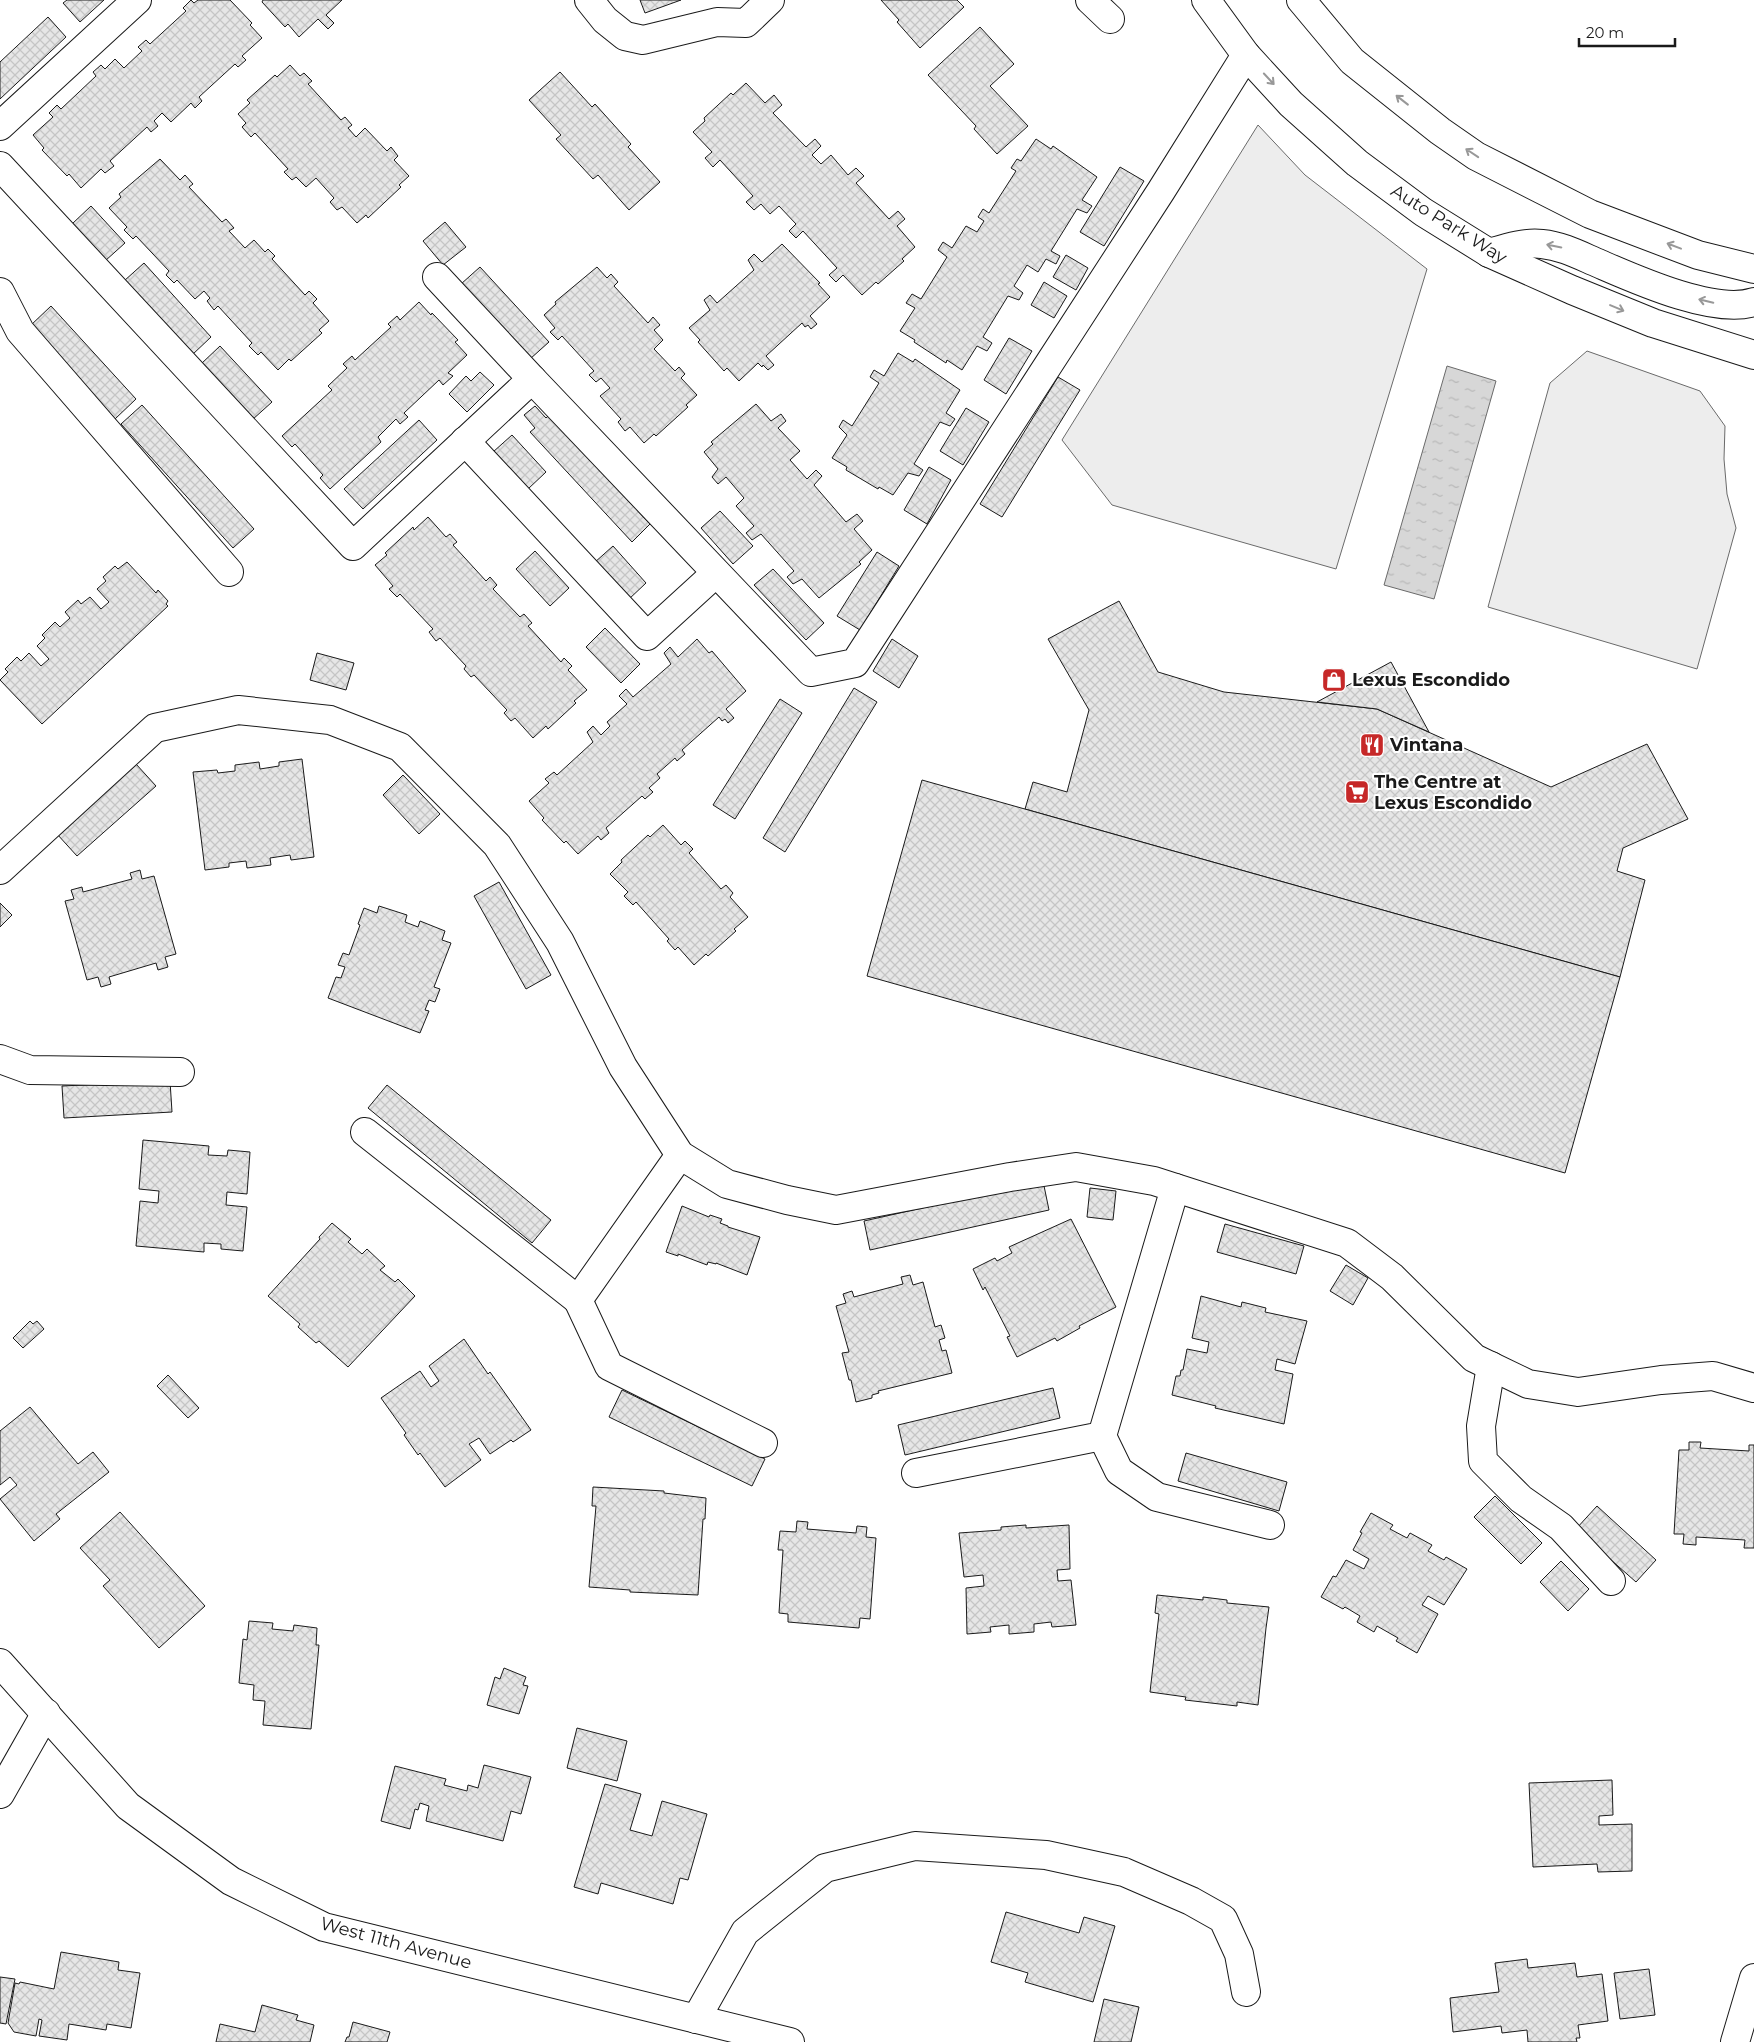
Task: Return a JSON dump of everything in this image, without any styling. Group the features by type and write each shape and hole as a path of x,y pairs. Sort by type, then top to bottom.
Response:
{"street":[{"path":"0,126 137,0"},
{"path":"588,0 605,20 625,36 643,40 723,11 746,23 770,0"},
{"path":"1090,0 1110,19"},
{"name":"Auto Park Way","path":"1206,0 1246,55 1291,104 1357,163 1423,212 1489,253 1653,323 1754,355"},
{"path":"1301,0 1352,61 1440,131 1476,156 1590,214 1698,255 1754,269"},
{"path":"437,277 811,672 855,664 1156,199 1246,55"},
{"path":"0,166 353,546 532,379"},
{"path":"1489,253 1515,245 1541,244 1566,248 1630,277 1676,294 1720,304 1747,304 1754,302"},
{"path":"0,292 20,331 229,572"},
{"path":"465,441 647,636 716,573"},
{"path":"0,870 154,728 238,710 330,720 400,747 497,845 560,942 622,1067 680,1155 727,1184 787,1200 836,1210 1010,1177 1076,1167 1154,1181 1347,1243 1392,1277 1474,1358 1528,1384 1578,1392 1661,1380 1713,1376 1754,1388"},
{"path":"0,1059 30,1070 180,1072"},
{"path":"365,1132 578,1300 609,1366 763,1443"},
{"path":"578,1300 680,1155"},
{"path":"1175,1188 1102,1436 1118,1471 1158,1497 1270,1525"},
{"path":"1492,1366 1481,1426 1483,1461 1520,1499 1561,1527 1611,1581"},
{"path":"916,1473 1102,1436"},
{"name":"West 11th Avenue","path":"0,1663 128,1806 231,1880 324,1927 790,2042"},
{"path":"0,1794 46,1713"},
{"path":"696,2019 745,1932 825,1868 915,1846 1046,1855 1124,1872 1191,1901 1223,1919 1239,1954 1246,1992"},
{"path":"1735,2042 1754,1978"}],"shaded area":[{"path":"1258,125 1305,175 1427,269 1336,569 1112,505 1062,440"},
{"path":"1587,351 1700,391 1725,426 1724,459 1727,494 1736,528 1697,669 1488,607 1550,383"}],"water":[{"path":"1447,366 1496,381 1434,599 1384,585"}],"building":[{"path":"67,0 104,0 80,22 63,3"},
{"path":"191,0 194,3 198,0 230,0 252,23 250,25 262,38 242,56 246,60 238,67 235,64 199,97 202,101 195,108 191,103 171,122 162,113 154,121 158,126 151,132 147,127 110,161 114,166 105,173 101,169 81,188 69,174 67,176 42,150 44,148 33,135 53,117 49,113 57,105 61,109 96,76 93,72 101,65 105,69 115,59 124,68 142,51 138,47 146,40 150,44 186,11 183,8"},
{"path":"263,0 342,0 326,15 334,23 328,29 318,19 299,37 288,24 285,27 262,2"},
{"path":"640,0 681,0 645,13"},
{"path":"881,0 957,0 964,7 920,48"},
{"path":"48,17 66,37 0,99 0,62"},
{"path":"980,27 1014,64 990,86 1028,126 997,154 974,129 976,126 928,75"},
{"path":"290,65 300,76 304,73 312,81 308,84 341,120 345,117 352,125 348,128 356,137 365,128 387,151 391,147 398,156 394,160 409,176 399,185 401,187 368,218 366,215 357,223 342,207 337,210 330,202 334,198 316,178 306,187 296,177 292,180 284,172 288,169 255,133 251,137 242,127 246,123 238,114 250,103 247,100 275,75 277,77"},
{"path":"560,72 592,107 595,104 631,144 628,147 660,182 629,210 598,175 593,179 556,139 561,135 529,100"},
{"path":"746,83 765,103 774,95 782,105 773,113 806,147 815,139 821,146 812,155 821,164 831,155 848,175 856,168 864,176 856,183 889,219 898,211 905,219 897,226 915,247 902,259 904,261 878,284 876,282 862,295 843,275 836,282 829,275 837,268 803,231 796,238 789,231 796,224 779,206 770,214 761,204 754,210 746,202 753,196 720,160 713,167 705,158 712,152 693,132 705,121 704,118 731,93 733,95"},
{"path":"1036,139 1051,149 1053,146 1097,177 1082,200 1092,206 1087,213 1077,209 1051,251 1060,256 1056,264 1046,259 1038,272 1027,265 1014,286 1023,293 1019,300 1008,296 983,337 992,343 987,351 977,346 962,370 947,360 946,363 900,331 915,308 906,303 912,294 921,299 947,257 938,250 943,242 952,248 966,226 977,232 984,221 978,217 983,209 989,213 1016,171 1011,168 1017,159 1021,161"},
{"path":"160,159 180,180 185,175 193,184 189,187 222,222 226,219 234,228 229,231 245,248 254,240 265,252 268,249 275,256 272,259 305,295 309,291 317,299 313,303 329,321 319,330 322,333 278,370 261,352 258,355 249,346 252,343 218,306 214,310 207,301 210,298 204,291 195,299 177,280 174,283 166,275 169,271 136,236 133,239 124,230 127,227 109,208 121,197 119,194"},
{"path":"1120,167 1144,181 1104,246 1080,232"},
{"path":"91,206 125,243 105,261 72,224"},
{"path":"445,222 466,247 443,265 423,241"},
{"path":"782,244 820,283 818,284 830,297 810,316 817,324 811,329 808,325 805,327 802,323 766,356 774,365 768,370 758,363 739,381 727,368 724,371 698,342 700,340 689,328 710,310 704,300 710,295 717,303 754,270 748,260 754,254 762,262"},
{"path":"1066,255 1088,268 1076,290 1053,277"},
{"path":"144,263 211,337 192,355 124,281"},
{"path":"480,267 549,342 530,359 461,284"},
{"path":"597,267 607,278 611,274 618,282 614,286 648,323 653,317 660,325 654,330 663,340 654,349 675,371 679,367 685,374 681,378 697,395 686,405 688,407 656,436 654,434 644,443 630,427 625,431 618,422 621,419 600,396 610,388 601,378 596,382 589,375 594,371 562,336 558,340 550,332 555,328 544,315 556,304 555,302"},
{"path":"1044,282 1067,296 1054,318 1031,305"},
{"path":"419,302 458,340 455,342 467,355 448,373 453,376 443,385 439,380 404,413 408,417 400,424 396,419 378,437 381,442 330,489 320,478 323,475 295,444 292,447 282,436 332,390 328,386 347,368 343,364 352,356 355,360 391,327 388,324 397,316 400,320"},
{"path":"51,306 136,399 115,419 30,326"},
{"path":"1009,338 1032,351 1006,394 984,380"},
{"path":"220,346 272,402 252,420 201,364"},
{"path":"898,353 913,362 915,359 960,390 946,413 955,419 950,426 940,422 914,464 923,470 919,476 908,473 893,495 879,487 878,489 846,470 847,467 832,458 847,435 839,427 843,420 852,426 879,383 870,377 874,370 884,376"},
{"path":"480,372 494,385 467,412 449,394 466,376 471,381"},
{"path":"1058,377 1080,390 1002,517 980,504"},
{"path":"756,404 771,421 781,414 786,421 778,428 800,451 790,460 807,479 816,470 822,476 814,485 846,522 857,514 863,521 854,529 872,550 859,562 861,564 819,598 802,579 793,584 787,577 794,571 761,534 752,540 746,533 754,526 736,506 744,498 726,477 718,484 712,477 718,469 704,452 713,444 711,442"},
{"path":"142,405 254,529 233,548 121,424"},
{"path":"535,406 546,418 549,415 650,524 632,542 530,432 535,428 524,415"},
{"path":"966,408 989,422 963,465 940,451"},
{"path":"419,420 437,440 363,509 344,489"},
{"path":"512,435 546,472 528,489 493,452"},
{"path":"929,467 951,480 927,524 904,510"},
{"path":"720,511 753,546 733,564 701,528"},
{"path":"428,517 446,537 450,534 457,542 453,545 486,581 490,577 497,585 493,589 520,617 524,614 532,623 528,626 561,662 564,658 572,666 568,670 587,690 548,729 546,726 533,738 515,718 511,721 504,713 507,710 474,675 471,677 464,669 466,666 440,638 436,641 429,632 433,629 400,594 397,597 389,589 393,586 375,565 413,527 414,530"},
{"path":"613,546 646,583 628,600 594,563"},
{"path":"535,551 569,588 550,606 516,569"},
{"path":"877,552 899,566 860,630 837,616"},
{"path":"127,562 156,593 158,590 168,601 166,604 168,606 42,724 0,680 8,672 5,669 17,657 21,661 29,653 41,666 49,659 37,646 45,638 42,635 55,622 60,627 70,618 65,612 78,600 81,604 90,597 101,609 109,602 97,589 106,581 103,577 115,566 118,569"},
{"path":"773,569 824,623 806,640 754,585"},
{"path":"1119,601 1158,672 1224,692 1377,709 1551,787 1647,744 1688,819 1623,848 1617,871 1645,880 1620,977 1025,809 1033,782 1067,792 1089,710 1048,639"},
{"path":"605,628 640,664 621,683 586,647"},
{"path":"697,639 709,653 712,651 746,691 726,709 734,718 728,723 725,719 722,721 719,717 682,750 685,754 677,761 675,758 657,774 660,778 649,788 653,792 645,799 642,796 606,828 609,833 601,840 598,836 578,854 566,841 564,843 542,820 544,818 529,801 549,783 545,779 554,772 557,775 593,742 587,732 593,726 601,735 610,726 607,722 627,704 619,696 626,689 633,697 671,664 664,653 670,647 678,657"},
{"path":"892,639 918,656 899,688 873,671"},
{"path":"317,653 354,663 346,690 310,680"},
{"path":"1391,662 1429,732 1377,709 1317,702"},
{"path":"854,688 877,702 785,852 763,838"},
{"path":"780,699 802,713 735,819 713,805"},
{"path":"302,759 314,857 291,860 290,855 270,858 271,865 247,868 246,861 229,863 229,867 205,870 193,772 217,770 218,773 235,771 235,765 259,762 260,769 279,766 279,762"},
{"path":"136,764 156,786 77,856 57,834"},
{"path":"403,775 440,814 419,834 383,795"},
{"path":"922,780 1620,977 1565,1173 867,976"},
{"path":"663,825 681,845 685,841 693,849 689,853 721,889 726,885 733,893 730,897 748,917 734,929 736,931 708,956 706,954 694,965 678,947 675,950 667,941 669,939 636,902 633,905 624,896 628,892 610,874 622,862 621,860 648,835 650,837"},
{"path":"140,870 142,879 154,876 176,954 165,957 168,967 158,970 156,963 109,977 111,984 101,987 98,977 87,980 65,901 74,899 71,890 82,887 83,892 132,879 130,873"},
{"path":"499,882 551,975 526,989 474,896"},
{"path":"0,903 12,915 0,927"},
{"path":"379,906 407,915 405,922 418,927 420,921 445,931 442,940 451,943 434,987 440,989 435,1002 429,1000 425,1010 429,1011 420,1033 328,998 336,977 341,978 345,967 338,965 343,953 349,955 364,908 377,913"},
{"path":"170,1081 172,1112 64,1118 62,1086"},
{"path":"387,1085 551,1220 532,1243 368,1108"},
{"path":"143,1140 209,1146 208,1155 227,1156 228,1150 250,1152 247,1194 227,1192 226,1205 247,1207 243,1251 221,1249 221,1244 204,1243 204,1252 136,1246 140,1201 158,1203 159,1191 139,1189"},
{"path":"1043,1181 1049,1210 870,1250 864,1221"},
{"path":"1090,1188 1116,1191 1113,1220 1087,1217"},
{"path":"682,1206 709,1217 710,1215 722,1219 720,1223 728,1227 760,1237 747,1275 716,1263 708,1262 707,1265 678,1254 678,1256 666,1252"},
{"path":"1071,1219 1116,1307 1079,1326 1080,1328 1057,1341 1055,1338 1017,1357 1007,1337 1010,1336 985,1287 983,1290 973,1269 995,1258 997,1261 1012,1253 1009,1247"},
{"path":"332,1223 351,1239 348,1242 362,1254 367,1249 385,1266 380,1270 395,1282 398,1279 415,1296 348,1367 319,1341 316,1343 298,1327 300,1324 268,1296 320,1239 319,1237"},
{"path":"1225,1224 1304,1246 1296,1274 1217,1252"},
{"path":"1346,1265 1368,1278 1353,1305 1330,1291"},
{"path":"910,1275 913,1285 923,1282 935,1327 941,1325 945,1338 939,1340 942,1351 946,1350 952,1373 878,1391 879,1393 872,1395 872,1398 856,1402 842,1353 849,1352 836,1306 846,1303 843,1294 852,1291 854,1297 903,1284 901,1277"},
{"path":"1201,1296 1241,1307 1242,1302 1266,1308 1265,1312 1307,1321 1295,1364 1277,1359 1275,1370 1293,1374 1284,1424 1215,1408 1216,1406 1172,1395 1176,1376 1180,1376 1181,1370 1183,1370 1187,1349 1207,1353 1209,1342 1192,1338"},
{"path":"30,1321 33,1324 37,1321 44,1329 23,1348 13,1338"},
{"path":"464,1339 531,1430 490,1454 479,1438 469,1444 481,1460 445,1487 420,1453 418,1455 404,1435 406,1433 381,1398 420,1371 431,1387 439,1381 429,1366"},
{"path":"168,1375 199,1408 188,1418 157,1386"},
{"path":"1053,1388 1060,1418 905,1455 898,1425"},
{"path":"622,1390 765,1459 752,1486 609,1417"},
{"path":"30,1407 78,1464 93,1452 109,1472 56,1514 60,1519 34,1541 0,1499 17,1485 10,1477 0,1485 0,1431"},
{"path":"1689,1442 1701,1442 1700,1448 1749,1451 1749,1445 1754,1445 1754,1548 1744,1548 1745,1540 1696,1537 1696,1545 1683,1544 1684,1534 1674,1534 1679,1450 1689,1450"},
{"path":"1186,1453 1287,1482 1279,1511 1178,1481"},
{"path":"593,1487 664,1491 664,1493 706,1498 698,1595 630,1592 630,1590 589,1587 596,1506 592,1506"},
{"path":"1495,1496 1542,1543 1521,1564 1474,1517"},
{"path":"1597,1506 1656,1560 1636,1582 1576,1529"},
{"path":"120,1512 205,1606 159,1648 103,1586 110,1580 80,1548"},
{"path":"1371,1513 1393,1525 1390,1529 1407,1538 1410,1533 1432,1545 1428,1551 1444,1560 1446,1557 1467,1569 1444,1605 1428,1596 1422,1605 1438,1614 1417,1653 1396,1641 1398,1638 1377,1626 1374,1632 1357,1622 1360,1616 1345,1607 1343,1609 1321,1597 1333,1576 1336,1577 1346,1560 1364,1569 1369,1559 1353,1550 1362,1533 1360,1532"},
{"path":"797,1521 808,1522 807,1529 856,1533 857,1526 867,1527 866,1537 876,1538 870,1619 860,1618 859,1628 788,1622 788,1614 779,1613 783,1550 778,1550 780,1531 796,1532"},
{"path":"1026,1525 1026,1528 1069,1525 1070,1569 1057,1570 1058,1581 1071,1580 1076,1625 1052,1627 1051,1622 1034,1624 1034,1632 1009,1634 1009,1625 990,1627 991,1632 967,1634 966,1588 984,1586 983,1575 964,1577 959,1533 1001,1530 1001,1527"},
{"path":"1561,1561 1589,1589 1568,1611 1540,1582"},
{"path":"1157,1595 1203,1600 1203,1597 1227,1600 1227,1603 1269,1607 1258,1705 1237,1702 1237,1706 1185,1700 1186,1697 1150,1692 1159,1614 1155,1613"},
{"path":"249,1621 273,1623 272,1629 293,1631 294,1625 317,1628 316,1645 319,1645 311,1729 263,1725 265,1701 253,1700 254,1685 239,1683 243,1639 247,1640"},
{"path":"504,1668 526,1677 523,1685 528,1686 519,1714 487,1705 495,1677 500,1679"},
{"path":"577,1728 627,1741 617,1781 567,1768"},
{"path":"484,1765 531,1777 521,1814 511,1811 503,1841 426,1821 429,1806 420,1803 418,1810 415,1809 410,1829 381,1821 395,1766 446,1779 444,1785 467,1791 468,1785 478,1788"},
{"path":"1612,1780 1613,1815 1599,1816 1599,1825 1632,1824 1632,1871 1598,1872 1597,1864 1533,1867 1529,1783"},
{"path":"605,1784 641,1794 630,1830 652,1836 662,1801 707,1814 688,1880 680,1878 673,1904 601,1883 598,1894 574,1887"},
{"path":"1006,1912 1079,1933 1084,1917 1115,1926 1093,2002 1025,1982 1028,1973 991,1962"},
{"path":"61,1952 119,1962 118,1970 140,1973 131,2028 107,2024 106,2030 69,2024 67,2040 39,2036 42,2020 39,2019 36,2036 14,2032 8,2023 15,1983 19,1984 20,1982 54,1989"},
{"path":"1527,1959 1528,1968 1575,1963 1577,1977 1602,1974 1608,2021 1578,2025 1580,2038 1576,2038 1577,2042 1528,2042 1527,2030 1502,2033 1501,2026 1453,2032 1450,1998 1499,1992 1495,1963"},
{"path":"1649,1969 1655,2015 1620,2019 1614,1973"},
{"path":"0,1977 15,1979 6,2024 0,2023"},
{"path":"1104,1999 1139,2007 1131,2042 1094,2042"},
{"path":"262,2005 298,2015 296,2020 314,2025 310,2042 216,2042 220,2024 255,2032"},
{"path":"353,2022 390,2032 387,2042 345,2042 347,2037 349,2037"}],"place":[{"name":"Lexus Escondido","path":"1334,680"},
{"name":"Vintana","path":"1372,745"},
{"name":"The Centre at Lexus Escondido","path":"1357,792"}]}
